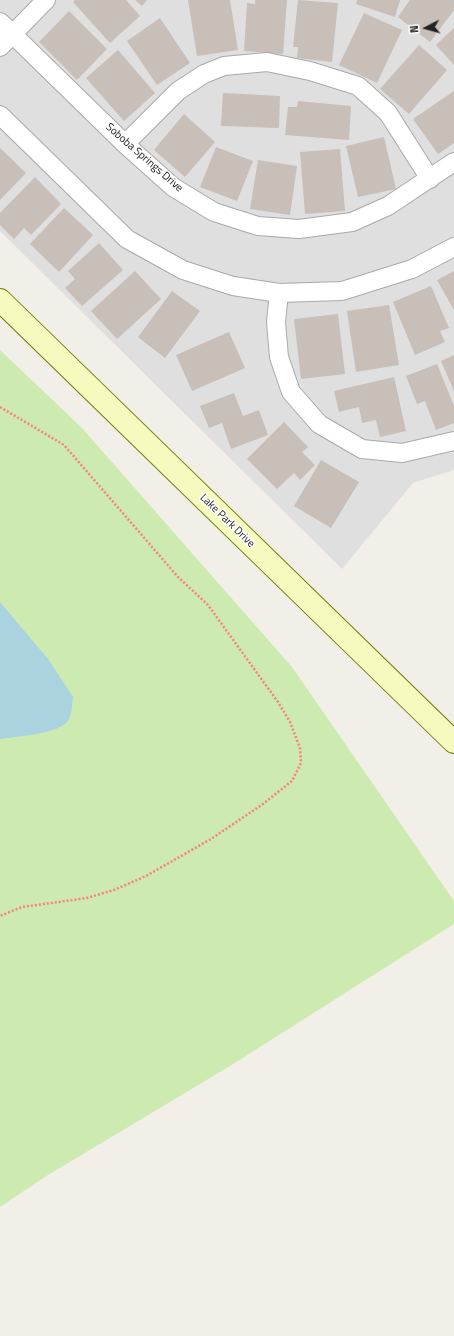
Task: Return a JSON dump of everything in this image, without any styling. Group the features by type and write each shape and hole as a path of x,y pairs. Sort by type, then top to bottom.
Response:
{"street":[{"name":"Soboba Springs Drive","path":"46,0 4,34 173,187 214,212 258,226 299,229 352,222 388,206 454,162"},
{"path":"125,144 178,91 204,74 224,66 267,62 310,71 358,86 388,113 430,179"},
{"path":"0,116 127,239 183,270 233,286 279,293 342,291 412,269 454,246"},
{"path":"279,293 276,322 279,357 291,392 319,424 362,449 402,453 454,441"},
{"name":"Lake Park Drive","path":"0,300 454,742"}],"path":[{"path":"0,407 64,445 172,571 208,605 274,696 290,722 300,748 301,763 292,780 263,804 211,839 146,876 114,890 87,898 22,908 0,916"}],"shaded area":[{"path":"0,0 454,0 454,470 413,483 342,569 0,231"}],"green space":[{"path":"0,350 82,428 292,667 454,901 454,924 230,1066 48,1175 0,1207"}],"water":[{"path":"0,602 48,659 73,697 69,719 64,724 48,732 0,739"}],"building":[{"path":"75,0 126,0 140,16 110,43 73,2"},
{"path":"135,0 147,0 142,6"},
{"path":"188,0 230,0 238,50 197,56"},
{"path":"255,0 287,0 283,54 244,51 247,3 255,4"},
{"path":"298,0 338,3 332,62 297,58 298,47 293,47"},
{"path":"357,0 400,0 395,17 356,4"},
{"path":"410,0 454,0 454,10 430,42 398,17"},
{"path":"69,11 107,49 77,80 39,42"},
{"path":"364,13 402,30 377,83 339,65"},
{"path":"160,18 190,63 157,85 127,41"},
{"path":"454,28 454,65 436,45"},
{"path":"419,45 447,70 409,114 380,89"},
{"path":"118,50 155,93 124,121 86,78"},
{"path":"454,91 454,143 438,154 413,119"},
{"path":"223,93 280,96 279,128 221,126"},
{"path":"298,101 351,106 349,140 285,135 288,107 297,107"},
{"path":"184,114 215,142 185,177 154,150"},
{"path":"384,137 396,189 358,197 346,146"},
{"path":"216,147 253,161 237,201 200,187"},
{"path":"0,148 26,173 0,200"},
{"path":"340,149 345,211 305,214 300,152"},
{"path":"258,160 297,166 290,215 250,209"},
{"path":"35,177 61,204 31,235 24,228 14,239 0,225 0,213"},
{"path":"64,208 93,235 59,272 30,244"},
{"path":"99,243 123,270 82,306 65,288 75,279 68,271"},
{"path":"135,271 161,299 117,339 91,311"},
{"path":"454,271 454,310 437,280"},
{"path":"431,286 449,328 440,331 445,342 415,355 393,302"},
{"path":"172,291 200,311 165,358 138,337"},
{"path":"389,305 399,365 356,372 347,311"},
{"path":"338,314 345,374 301,379 294,319"},
{"path":"229,332 245,368 192,391 176,355"},
{"path":"454,355 454,391 441,361"},
{"path":"437,364 454,406 454,423 436,430 425,401 417,404 406,376"},
{"path":"394,377 406,431 380,437 376,420 362,423 359,407 339,412 334,391"},
{"path":"234,393 243,416 259,410 268,435 231,449 222,423 209,428 200,406"},
{"path":"284,422 308,447 302,452 315,465 300,480 294,473 277,489 247,459"},
{"path":"321,460 359,482 331,528 294,506"}]}
